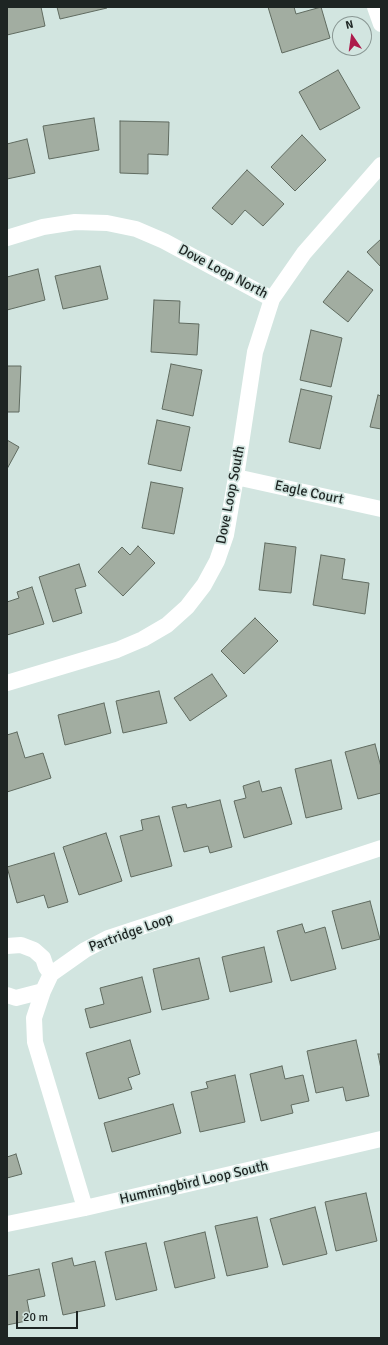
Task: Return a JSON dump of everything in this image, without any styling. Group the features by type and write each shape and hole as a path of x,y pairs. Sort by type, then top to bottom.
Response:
{"street":[{"path":"375,7 381,24"},
{"name":"Dove Loop North","path":"7,238 43,227 75,222 107,223 136,230 164,241 272,299 304,253 381,165"},
{"name":"Dove Loop South","path":"7,684 117,650 143,639 167,625 187,607 204,586 217,561 226,535 255,352 272,299"},
{"name":"Eagle Court","path":"236,477 381,508"},
{"name":"Partridge Loop","path":"85,1208 35,1042 34,1018 43,991 51,974 85,950 108,938 381,848"},
{"path":"7,946 21,945 34,950 43,958 46,967 51,974"},
{"path":"7,995 16,998 43,991"},
{"name":"Hummingbird Loop South","path":"7,1224 85,1208 381,1139"}],"building":[{"path":"7,7 41,7 45,26 7,35"},
{"path":"57,7 107,7 107,8 60,19"},
{"path":"268,7 294,7 296,14 321,7 330,38 282,53"},
{"path":"338,70 360,108 320,130 299,92"},
{"path":"94,118 99,150 49,159 43,126"},
{"path":"120,121 169,122 168,155 148,154 148,174 120,173"},
{"path":"302,135 326,160 295,191 271,167"},
{"path":"27,139 35,173 7,179 7,144"},
{"path":"247,170 284,204 263,226 245,210 232,225 212,208"},
{"path":"381,239 381,267 367,252"},
{"path":"100,266 108,299 63,309 55,276"},
{"path":"38,269 45,300 7,310 7,277"},
{"path":"348,271 373,290 348,322 323,302"},
{"path":"154,300 180,301 179,323 199,324 197,355 151,352"},
{"path":"311,330 342,338 331,387 300,380"},
{"path":"171,364 202,370 193,416 162,409"},
{"path":"7,366 21,366 19,412 7,412"},
{"path":"301,389 332,396 320,449 289,442"},
{"path":"378,395 381,396 381,429 370,427"},
{"path":"157,420 190,427 181,471 148,464"},
{"path":"7,440 19,447 7,469"},
{"path":"151,482 183,488 174,534 142,528"},
{"path":"265,543 296,547 291,593 259,590"},
{"path":"138,546 155,563 123,596 98,572 122,547 130,555"},
{"path":"321,555 345,559 342,579 369,583 365,614 313,605"},
{"path":"79,564 86,586 75,589 82,613 53,622 39,577"},
{"path":"32,587 44,624 7,635 7,602 19,598 17,592"},
{"path":"255,618 278,641 244,674 221,651"},
{"path":"212,674 227,696 190,721 174,698"},
{"path":"159,691 167,723 123,733 116,701"},
{"path":"104,703 111,733 65,745 58,715"},
{"path":"17,732 25,758 43,753 51,778 7,792 7,735"},
{"path":"375,744 381,767 381,793 358,799 345,752"},
{"path":"331,760 342,809 306,818 295,769"},
{"path":"259,781 262,792 281,787 292,824 244,838 234,801 246,798 243,786"},
{"path":"220,800 232,847 210,853 208,846 184,852 172,807 186,804 187,808"},
{"path":"159,816 172,866 131,877 120,836 143,830 141,820"},
{"path":"106,833 122,881 79,895 63,847"},
{"path":"54,853 68,902 48,908 44,895 17,903 7,867"},
{"path":"370,901 380,939 342,949 332,911"},
{"path":"302,924 305,933 325,927 336,969 291,981 277,931"},
{"path":"264,947 272,982 230,992 222,957"},
{"path":"199,958 209,999 162,1010 153,969"},
{"path":"142,977 151,1012 90,1028 85,1009 104,1004 100,988"},
{"path":"130,1040 140,1074 128,1078 132,1089 99,1099 86,1053"},
{"path":"356,1040 369,1096 346,1101 343,1087 316,1093 307,1051"},
{"path":"378,1054 381,1054 381,1069"},
{"path":"282,1066 285,1079 303,1075 309,1101 291,1105 293,1113 261,1121 250,1074"},
{"path":"235,1075 245,1122 200,1132 191,1092 208,1088 206,1082"},
{"path":"173,1104 181,1133 112,1152 104,1123"},
{"path":"16,1154 22,1174 7,1178 7,1157"},
{"path":"366,1193 377,1241 336,1251 325,1202"},
{"path":"315,1207 327,1254 283,1265 270,1219"},
{"path":"257,1217 268,1267 227,1276 215,1226"},
{"path":"205,1232 215,1278 175,1288 164,1242"},
{"path":"146,1243 157,1290 116,1300 105,1252"},
{"path":"72,1258 74,1266 95,1261 105,1306 63,1315 52,1263"},
{"path":"39,1269 45,1296 27,1300 31,1320 7,1325 7,1276"}]}
